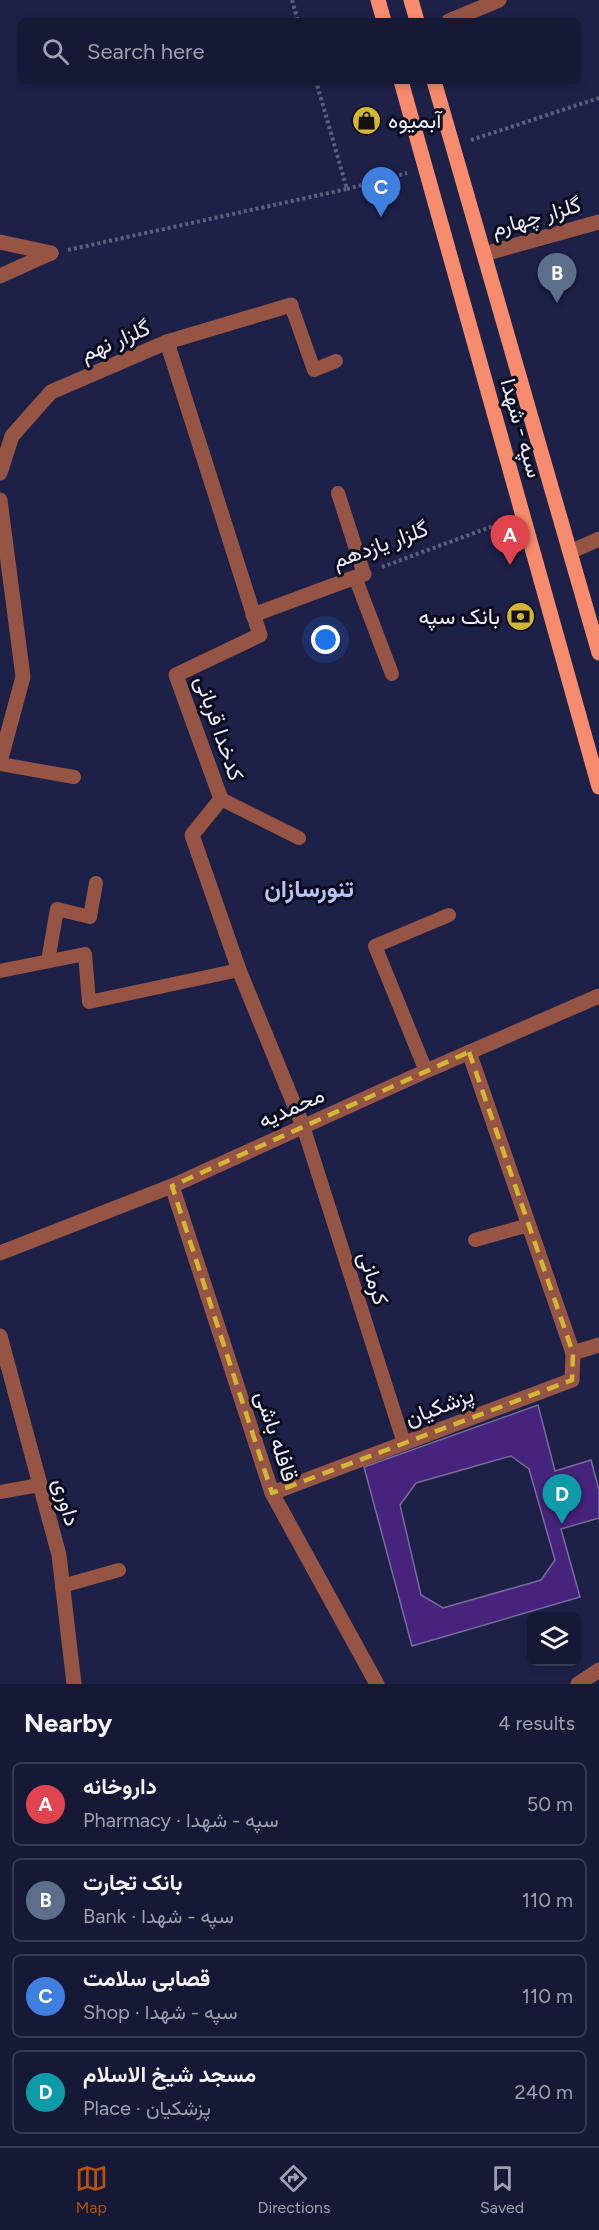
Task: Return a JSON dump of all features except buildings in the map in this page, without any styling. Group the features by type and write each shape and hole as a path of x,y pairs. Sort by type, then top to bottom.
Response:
{"main road":[{"path":"378,0 383,18"},
{"path":"411,0 416,18"},
{"name":"سپه - شهدا","path":"401,84 599,787"},
{"name":"سپه - شهدا","path":"435,84 599,653"}],"street":[{"path":"456,18 499,0"},
{"name":"گلزار چهارم","path":"484,254 599,222"},
{"path":"0,242 51,253"},
{"path":"0,276 51,253"},
{"name":"گلزار نهم","path":"0,473 12,436 51,392 167,342 291,305"},
{"name":"کدخدا قربانی","path":"167,342 260,634 176,675 221,799 192,835 239,970 303,1126"},
{"path":"0,500 23,677 0,763"},
{"path":"570,552 599,539"},
{"name":"گلزار یازدهم","path":"253,615 359,576"},
{"name":"محمدیه","path":"0,1253 172,1186 426,1071 599,996"},
{"path":"469,1052 573,1353 599,1345"},
{"name":"قافله باشی","path":"172,1186 272,1493 376,1684"},
{"name":"داوری","path":"0,1336 59,1555 74,1684"},
{"name":"پزشکیان","path":"272,1493 572,1380 573,1353"},
{"path":"578,1684 599,1670"}],"lane":[{"path":"291,305 314,370 336,361"},
{"path":"338,493 359,576 392,674"},
{"path":"0,763 74,777"},
{"path":"221,799 299,838"},
{"path":"48,961 57,909 90,917 96,883"},
{"path":"426,1071 375,946 449,915"},
{"path":"0,971 85,954 89,1002 239,970"},
{"name":"کرمانی","path":"303,1126 404,1443"},
{"path":"475,1240 529,1225"},
{"path":"0,1492 39,1485"},
{"path":"63,1586 119,1570"}],"path":[{"path":"292,0 297,18"},
{"path":"317,84 347,189"},
{"path":"453,146 599,98"},
{"path":"51,253 347,189 425,169"},
{"name":"گلزار یازدهم","path":"359,576 523,515"}],"highlighted area":[{"path":"469,1052 573,1353 572,1380 272,1493 172,1186"}],"place":[{"name":"آبمیوه","path":"367,120"},
{"name":"قصابی سلامت","path":"381,217"},
{"name":"بانک تجارت","path":"557,303"},
{"name":"داروخانه","path":"510,565"},
{"name":"بانک سپه","path":"521,616"},
{"name":"مسجد شیخ الاسلام","path":"562,1524"}],"district":[{"name":"تنورسازان","path":"309,889"}]}
